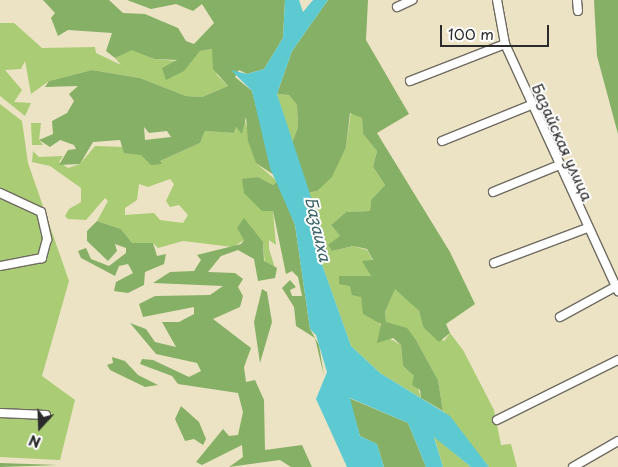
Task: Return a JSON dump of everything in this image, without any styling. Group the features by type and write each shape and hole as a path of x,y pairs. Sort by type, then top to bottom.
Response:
{"street":[{"path":"397,7 412,0"},
{"name":"Базайская улица","path":"497,0 505,44 530,105 616,289"},
{"path":"577,0 578,11"},
{"path":"410,81 505,44"},
{"path":"442,141 530,105"},
{"path":"493,192 559,165"},
{"path":"0,193 41,212 47,239 42,258 0,266"},
{"path":"494,263 587,228"},
{"path":"560,317 616,289"},
{"path":"496,420 618,360"},
{"path":"0,413 46,414"},
{"path":"573,467 618,441"}],"green space":[{"path":"43,0 109,0 123,13 145,14 178,28 186,41 194,44 214,23 202,4 193,11 176,4 151,9 127,0 285,0 283,38 264,69 247,74 239,70 235,77 252,91 274,175 256,163 248,141 246,117 242,134 236,127 234,133 205,131 200,143 160,161 162,164 151,165 141,155 124,153 120,140 93,142 80,164 59,165 68,150 76,149 74,145 60,140 50,147 39,140 53,134 52,121 67,113 74,101 69,94 78,86 45,87 49,81 92,70 140,78 186,96 202,97 228,86 213,69 212,49 200,51 184,71 166,80 162,68 177,60 154,59 132,50 115,58 106,51 112,33 68,30 58,36 51,18 55,13","holes":["144,127 149,133 167,131 171,137 145,140"]},
{"path":"328,0 368,0 366,40 409,114 377,133 450,252 475,304 446,324 450,333 439,342 423,327 419,311 395,289 385,312 386,322 407,328 416,340 438,380 443,411 421,398 420,390 412,385 414,376 403,366 401,345 393,338 377,343 381,324 363,314 361,297 352,295 350,286 339,284 339,276 371,276 362,261 373,260 367,249 353,246 332,251 328,245 340,236 331,225 346,212 370,211 371,200 385,185 373,167 377,151 363,134 362,118 350,113 346,147 332,177 317,191 307,193 292,143 298,127 297,105 289,95 277,94 292,51"},
{"path":"594,0 618,0 618,134 597,56"},
{"path":"0,23 14,23 42,48 95,47 96,53 121,65 115,58 132,49 154,59 178,61 171,65 190,63 200,51 212,49 217,75 228,86 202,97 186,96 140,78 92,70 49,81 31,94 25,61 21,69 5,70 22,90 14,102 31,103 25,116 0,96"},
{"path":"277,94 289,95 297,105 298,127 292,143"},
{"path":"0,104 22,121 28,163 69,281 42,376 75,400 60,460 0,457"},
{"path":"351,112 362,118 363,134 377,151 373,167 385,185 371,200 370,211 346,212 331,225 340,236 332,251 353,246 367,250 373,261 363,261 371,276 365,279 355,276 350,286 361,297 364,314 377,320 389,338 401,345 403,366 414,376 421,398 380,373 351,346 318,253 317,215 307,193 317,191 346,147"},
{"path":"244,117 256,163 277,181 273,185 258,177 242,180 262,211 273,211 276,245 269,240 269,249 275,268 265,265 263,242 244,240 233,247 183,241 158,248 153,243 132,243 121,229 97,221 108,201 105,198 86,220 68,219 65,216 69,209 81,202 81,188 50,166 32,162 33,151 39,157 63,156 59,162 68,168 80,164 95,146 124,147 160,161 200,143 205,131 234,133 236,127 243,131","holes":["170,179 174,184 166,201 170,207 179,205 188,215 183,223 160,220 154,213 125,215 125,208 137,200 139,184 148,187"]},
{"path":"31,123 41,123 39,140 43,145 32,145"},
{"path":"258,177 273,185 277,181 295,225 310,329 319,345 324,376 315,338 296,326 294,307 282,288 290,280 296,287 290,290 292,296 302,296 298,277 292,271 286,274 273,211 262,211 244,193 242,179"},
{"path":"244,218 263,242 264,261 277,268 275,278 258,281 254,259 238,250 221,256 208,272 235,273 243,279 238,287 243,296 240,307 213,319 251,348 244,367 246,382 255,380 264,400 265,450 302,445 312,467 291,467 280,460 229,467 243,457 242,445 202,465 196,462 223,429 229,436 238,435 243,412 238,393 178,384 172,376 140,364 142,359 153,360 189,377 201,371 197,363 156,354 130,323 146,329 155,342 176,347 162,322 179,322 194,314 194,307 143,317 139,304 155,296 210,295 223,286 153,283 170,272 194,271 201,260 197,255 241,244 244,240 237,228"},
{"path":"97,221 121,229 132,243 153,243 157,256 166,254 164,264 145,272 144,285 128,293 114,291 116,282 133,273 128,264 119,266 115,276 81,258 78,251 86,248 91,259 109,266 126,253 126,248 115,244 117,251 108,261 87,241 87,231"},
{"path":"395,288 419,311 423,327 444,341 450,333 463,350 494,410 501,445 511,444 517,467 489,467 443,411 438,380 416,340 386,322 385,312"},
{"path":"262,289 267,292 272,322 260,363 254,322"},
{"path":"112,357 125,361 138,375 158,385 145,387 110,370 107,365 113,363"},
{"path":"349,398 408,423 426,467 384,467 377,444 360,436"},
{"path":"181,406 199,422 206,439 203,445 194,439 185,441 175,419"},
{"path":"434,436 460,458 471,467 443,467"},
{"path":"0,463 58,465 0,467"}],"water":[{"path":"285,0 299,0 303,12 313,0 328,0 292,51 277,94 317,215 318,253 351,346 380,373 450,416 489,467 471,467 434,437 443,467 426,467 408,423 350,398 360,436 377,444 384,467 347,467 316,399 327,372 316,335 310,329 295,225 270,168 252,91 231,70 247,74 264,69 283,38"}],"water label":[{"name":"Базаиха","path":"319,229"}]}
